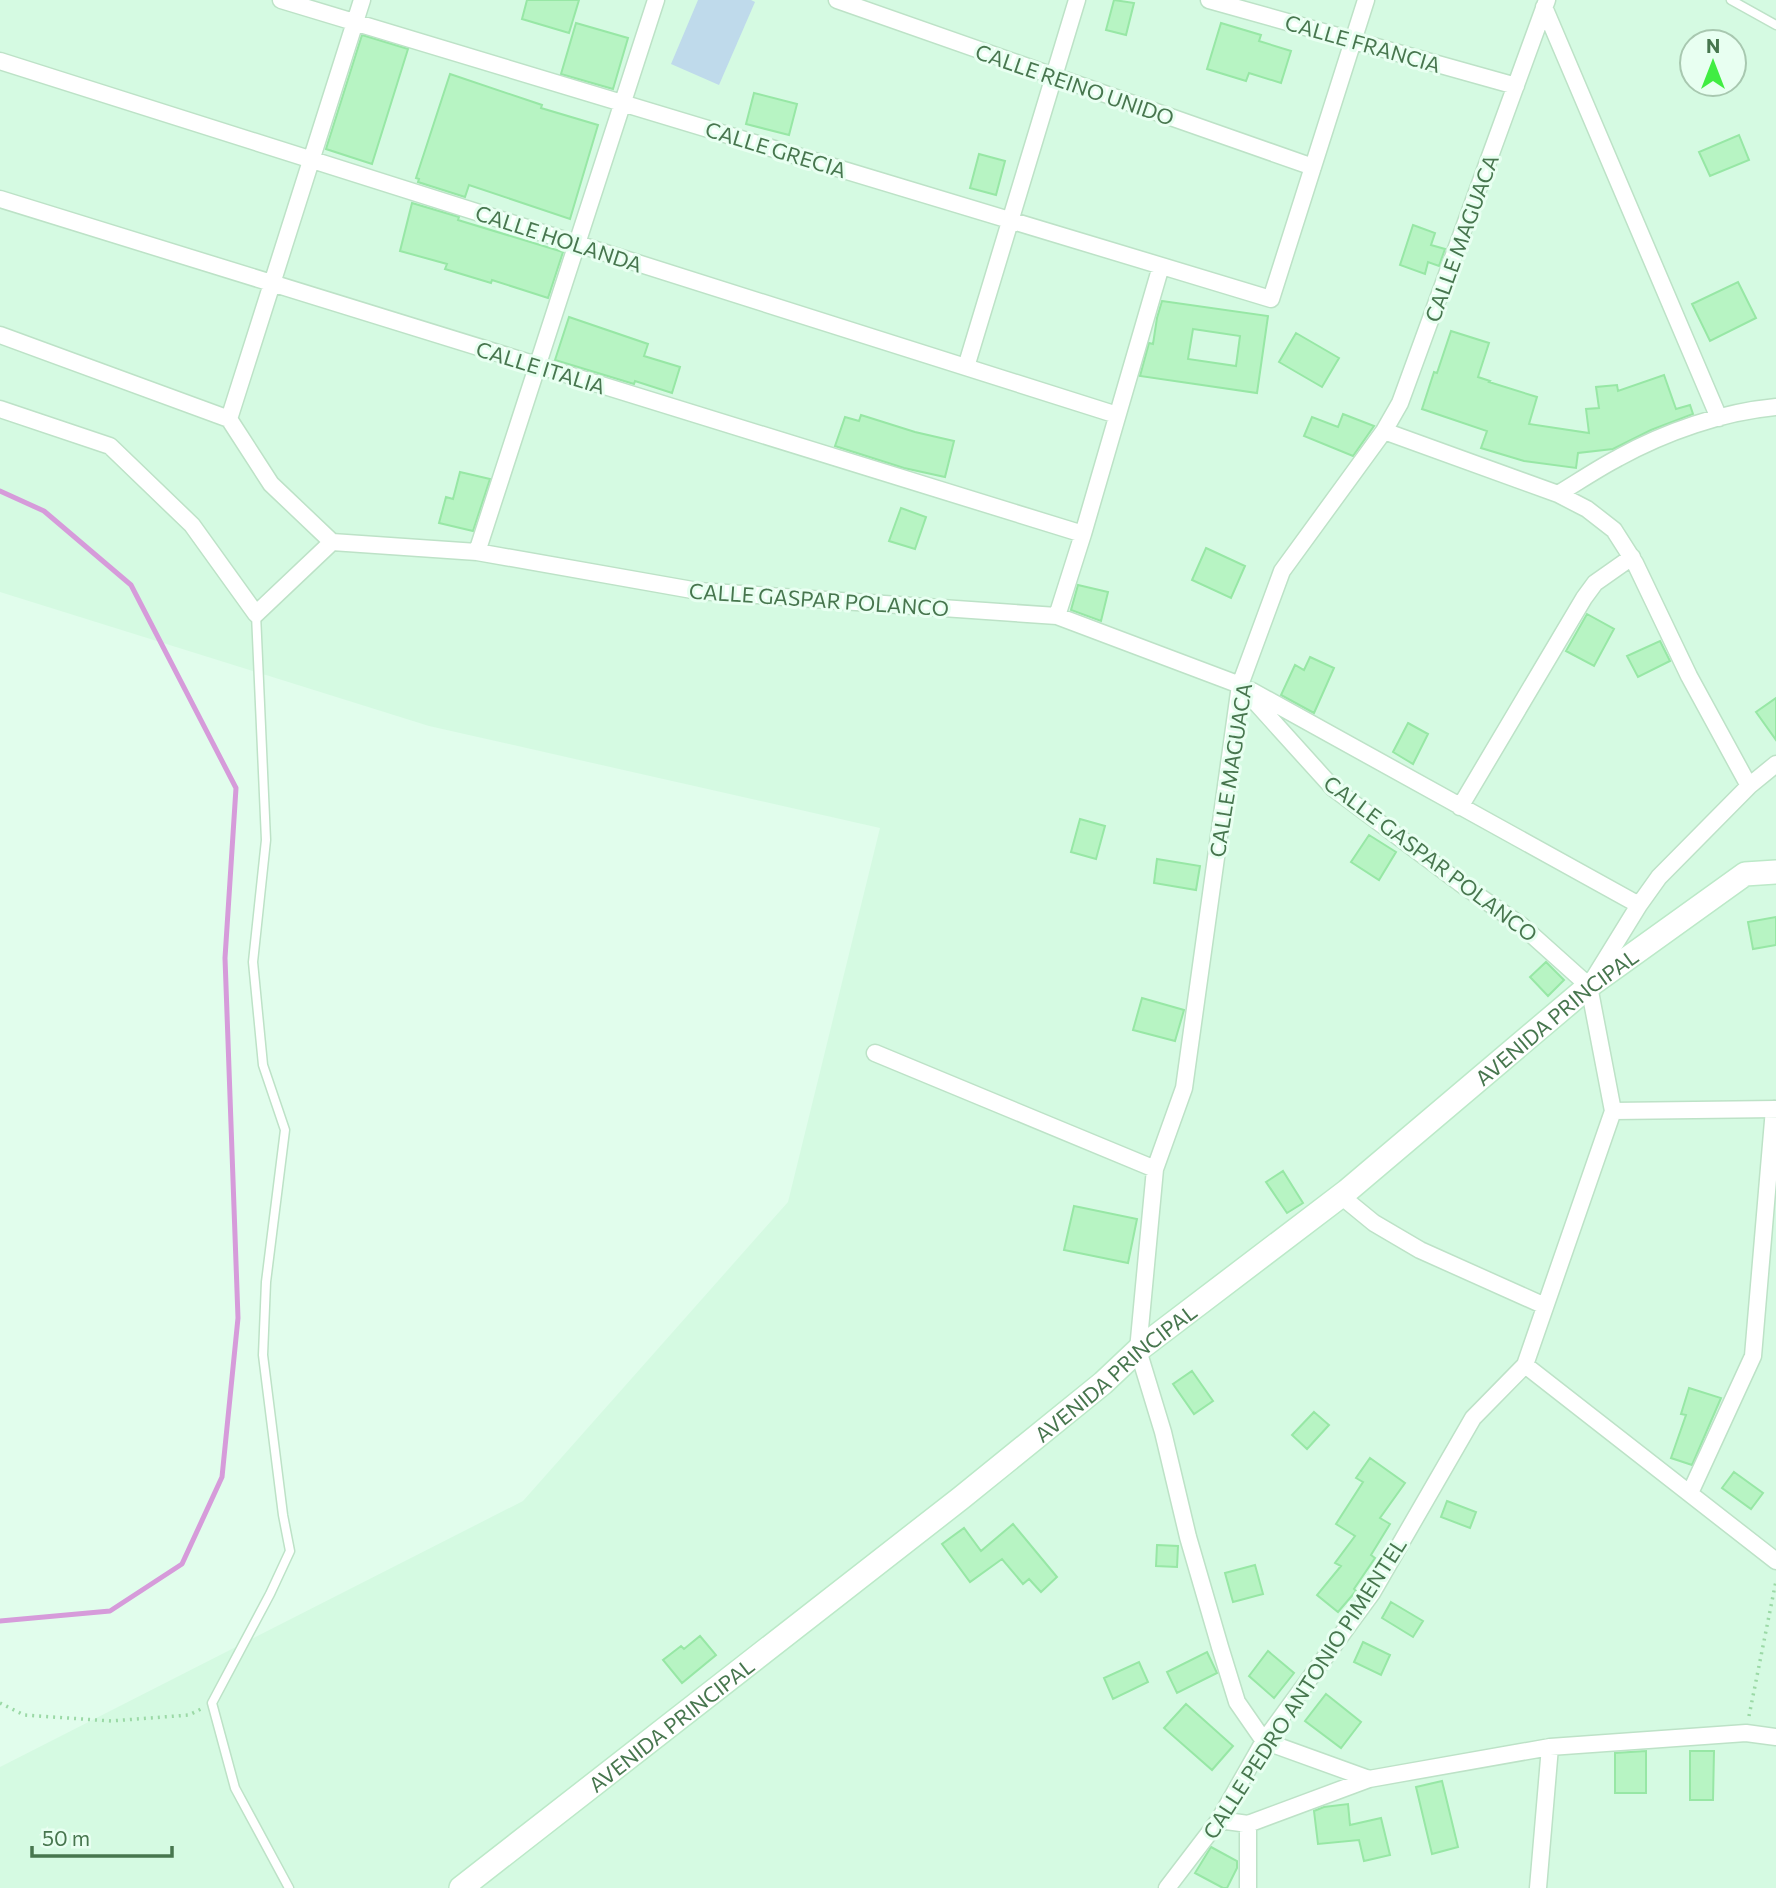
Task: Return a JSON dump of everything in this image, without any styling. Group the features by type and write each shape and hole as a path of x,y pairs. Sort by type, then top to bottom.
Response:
{"main road":[{"name":"AVENIDA PRINCIPAL","path":"461,1888 961,1498 1138,1350 1341,1196 1589,986 1745,874 1776,872"}],"street":[{"name":"CALLE GRECIA","path":"281,0 1270,299 1313,167"},
{"path":"229,419 362,0"},
{"path":"477,552 656,0"},
{"name":"CALLE REINO UNIDO","path":"837,0 1313,167"},
{"path":"966,367 1077,0"},
{"name":"CALLE FRANCIA","path":"1209,0 1516,86"},
{"path":"1313,167 1366,0"},
{"path":"1546,4 1719,418"},
{"name":"CALLE MAGUACA","path":"1138,1350 1155,1169 1184,1088 1240,685 1282,571 1384,430 1400,403 1546,4"},
{"name":"CALLE HOLANDA","path":"0,61 1117,415"},
{"name":"CALLE ITALIA","path":"0,199 1083,534"},
{"path":"1057,616 1161,266"},
{"path":"0,335 229,419 271,484 332,542 256,614 192,525 110,446 0,409"},
{"path":"1558,494 1618,457 1676,430 1757,409 1776,407"},
{"path":"1384,430 1558,494 1587,509 1614,530 1632,557 1689,676 1749,786"},
{"name":"CALLE GASPAR POLANCO","path":"332,542 477,552 698,591 1057,616 1240,685 1332,788 1464,887 1522,926 1589,986"},
{"path":"1460,807 1584,598 1595,583 1632,557"},
{"path":"1240,685 1639,905"},
{"path":"1690,1493 1753,1356 1775,1109 1613,1111 1589,986 1659,877 1749,786 1776,764"},
{"path":"875,1054 1155,1169"},
{"name":"CALLE PEDRO ANTONIO PIMENTEL","path":"1167,1888 1219,1820 1264,1741 1372,1593 1473,1418 1525,1365 1613,1111"},
{"path":"1341,1196 1374,1223 1420,1250 1545,1306"},
{"path":"1138,1350 1163,1432 1188,1537 1237,1702 1264,1741 1369,1779"},
{"path":"1525,1365 1776,1561"},
{"path":"1219,1820 1248,1824 1369,1779 1550,1748 1746,1732 1776,1737"},
{"path":"1538,1888 1550,1748"},
{"path":"1248,1824 1248,1888"}],"lane":[{"path":"1731,0 1776,25"},
{"path":"256,614 266,840 253,962 263,1065 285,1130 266,1282 263,1355 282,1515 290,1551 212,1703 235,1788 289,1888"}],"path":[{"path":"1746,1732 1776,1581"},
{"path":"0,1703 24,1715 111,1721 189,1715 212,1703"}],"shaded area":[{"path":"0,0 1776,0 1776,1888 0,1888 0,1767 523,1501 788,1202 880,828 429,726 0,592"},
{"path":"698,0 755,2 719,85 671,64"}],"building":[{"path":"527,0 579,0 569,33 522,19"},
{"path":"1114,0 1134,3 1126,35 1106,30"},
{"path":"576,23 628,38 613,89 561,74"},
{"path":"1221,23 1261,35 1259,41 1291,51 1281,83 1249,73 1246,81 1207,69"},
{"path":"362,35 408,49 372,164 326,149"},
{"path":"450,74 542,105 541,108 598,125 570,219 469,185 465,197 418,182 419,179 416,178"},
{"path":"754,93 797,104 789,135 746,124"},
{"path":"1739,135 1749,160 1710,176 1699,152"},
{"path":"979,154 1005,161 996,195 970,188"},
{"path":"412,203 563,252 548,298 492,280 491,283 445,269 447,264 400,251"},
{"path":"1413,225 1435,233 1431,245 1445,249 1439,266 1428,262 1425,274 1400,265"},
{"path":"1738,282 1756,318 1710,341 1692,304"},
{"path":"1162,301 1268,316 1257,393 1140,376 1149,343 1153,344","holes":["1193,329 1240,336 1236,366 1188,359"]},
{"path":"569,317 648,344 644,356 680,367 672,393 555,360"},
{"path":"1451,331 1489,343 1478,377 1537,397 1529,424 1589,433 1586,409 1599,408 1596,387 1617,385 1618,391 1664,375 1676,409 1690,405 1693,414 1651,430 1613,449 1578,453 1576,468 1524,461 1481,448 1487,431 1422,409"},
{"path":"1296,333 1339,358 1322,387 1279,362"},
{"path":"1343,414 1374,426 1353,456 1304,436 1312,417 1338,427"},
{"path":"861,415 954,441 945,477 904,468 835,446 845,417 859,421"},
{"path":"460,472 490,479 473,531 439,523 446,497 453,499"},
{"path":"901,508 926,517 915,549 889,541"},
{"path":"1206,548 1245,566 1231,598 1192,580"},
{"path":"1078,585 1108,592 1101,621 1071,610"},
{"path":"1587,614 1614,629 1594,666 1566,651"},
{"path":"1660,641 1670,661 1638,677 1627,656"},
{"path":"1310,657 1334,668 1314,713 1281,695 1295,665 1304,670"},
{"path":"1776,698 1776,740 1756,712"},
{"path":"1408,723 1428,734 1413,764 1393,752"},
{"path":"1080,819 1105,826 1096,859 1071,852"},
{"path":"1369,835 1396,852 1379,880 1351,862"},
{"path":"1157,859 1200,866 1196,890 1154,883"},
{"path":"1776,917 1776,945 1753,949 1748,922"},
{"path":"1546,962 1564,980 1548,996 1530,977"},
{"path":"1142,998 1184,1010 1175,1041 1133,1030"},
{"path":"1283,1171 1303,1203 1287,1213 1266,1182"},
{"path":"1074,1206 1137,1219 1128,1263 1064,1250"},
{"path":"1192,1371 1213,1401 1194,1414 1173,1384"},
{"path":"1689,1388 1721,1398 1692,1465 1671,1458 1686,1415 1681,1414"},
{"path":"1314,1412 1329,1425 1307,1449 1292,1435"},
{"path":"1370,1458 1405,1483 1380,1518 1390,1524 1371,1555 1375,1558 1354,1589 1356,1591 1338,1612 1317,1595 1341,1566 1335,1563 1355,1536 1336,1524 1363,1482 1356,1478"},
{"path":"1734,1472 1763,1493 1751,1509 1722,1488"},
{"path":"1447,1501 1476,1512 1470,1528 1441,1517"},
{"path":"1013,1524 1057,1577 1041,1592 1029,1579 1023,1584 1002,1559 970,1582 942,1544 964,1528 981,1551"},
{"path":"1157,1545 1178,1546 1177,1567 1156,1566"},
{"path":"1255,1565 1263,1594 1233,1602 1225,1573"},
{"path":"1391,1602 1423,1621 1413,1637 1382,1618"},
{"path":"700,1636 716,1655 682,1683 663,1660 681,1646 684,1649"},
{"path":"1363,1642 1390,1655 1381,1675 1354,1662"},
{"path":"1268,1651 1294,1673 1274,1698 1249,1676"},
{"path":"1207,1652 1217,1673 1177,1693 1167,1672"},
{"path":"1139,1662 1148,1682 1113,1699 1104,1678"},
{"path":"1326,1694 1361,1722 1341,1748 1305,1721"},
{"path":"1186,1704 1233,1746 1212,1770 1164,1728"},
{"path":"1646,1751 1646,1793 1615,1793 1615,1753"},
{"path":"1690,1751 1714,1751 1713,1800 1690,1800"},
{"path":"1442,1781 1458,1847 1432,1854 1416,1787"},
{"path":"1348,1804 1350,1825 1381,1818 1390,1855 1364,1861 1359,1840 1318,1844 1314,1811"},
{"path":"1211,1847 1237,1861 1237,1868 1227,1888 1195,1873"}],"waterway":[{"path":"0,491 44,511 131,585 236,788 225,958 238,1318 222,1477 182,1564 110,1611 0,1621"}]}
